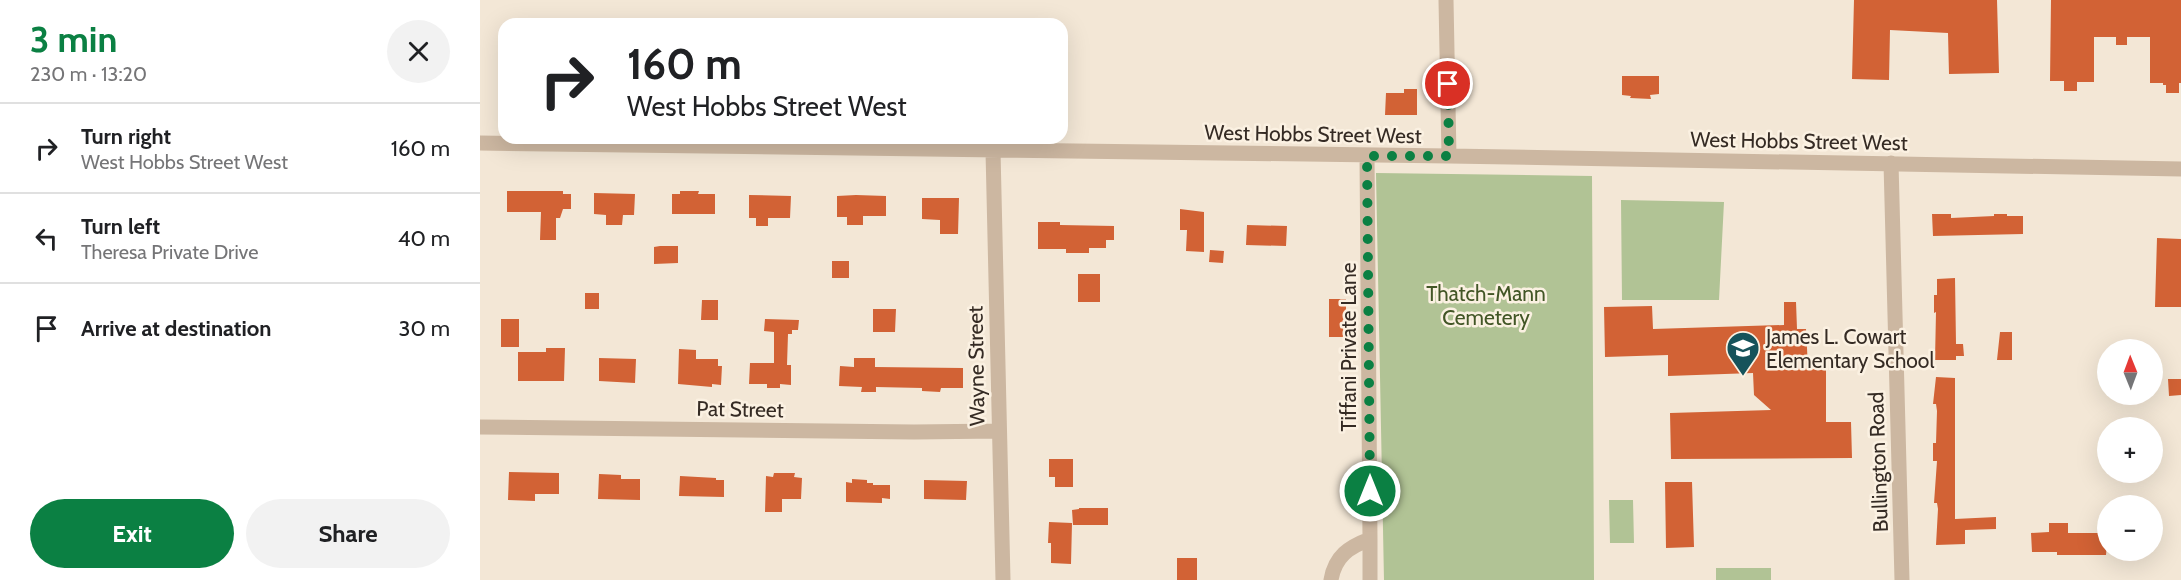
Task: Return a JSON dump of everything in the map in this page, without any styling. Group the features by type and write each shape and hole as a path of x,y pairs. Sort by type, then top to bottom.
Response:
{"street":[{"path":"1446,0 1449,156"},
{"name":"West Hobbs Street West","path":"480,142 498,142"},
{"name":"West Hobbs Street West","path":"594,144 2181,169"},
{"name":"Wayne Street","path":"993,151 1003,580"},
{"name":"Tiffani Private Lane","path":"1367,156 1370,580"},
{"name":"Bullington Road","path":"1892,163 1902,580"},
{"name":"Pat Street","path":"480,427 999,431"},
{"path":"1331,580 1337,560 1349,547 1370,539"}],"green space":[{"name":"Thatch-Mann Cemetery","path":"1376,173 1592,176 1594,580 1384,580"},
{"path":"1621,200 1724,202 1719,300 1622,300"},
{"path":"1609,500 1633,500 1634,543 1610,543"},
{"path":"1716,568 1771,568 1771,580 1716,580"}],"building":[{"path":"1854,0 1997,0 1999,73 1949,74 1948,33 1890,30 1889,80 1852,79"},
{"path":"2051,0 2181,0 2179,93 2166,93 2166,85 2163,83 2150,83 2150,37 2127,37 2127,45 2116,45 2116,37 2094,37 2094,82 2077,82 2077,91 2064,91 2064,81 2050,81"},
{"path":"1428,72 1438,72 1438,86 1427,85"},
{"path":"1622,76 1659,76 1659,94 1650,95 1651,99 1630,98 1631,96 1622,95"},
{"path":"1404,89 1417,89 1417,115 1385,115 1386,93 1404,93"},
{"path":"507,191 563,191 563,194 571,194 571,209 563,209 560,218 556,218 556,240 540,240 541,212 507,212"},
{"path":"680,191 715,194 715,214 672,214 672,194 680,194"},
{"path":"594,193 635,194 634,215 623,215 622,225 606,225 606,215 594,214"},
{"path":"749,195 791,196 790,218 768,218 768,226 756,226 756,218 749,218"},
{"path":"837,196 886,196 886,216 863,216 863,225 847,225 847,217 837,217"},
{"path":"922,198 959,198 958,234 940,234 940,220 922,219"},
{"path":"1180,209 1204,212 1204,252 1186,251 1187,230 1180,230"},
{"path":"1932,214 1951,214 1951,218 1994,216 1994,214 2023,216 2023,234 1933,236"},
{"path":"1038,222 1060,222 1060,225 1114,226 1114,240 1106,240 1106,248 1089,248 1089,253 1066,253 1066,249 1038,249"},
{"path":"1247,225 1287,226 1286,246 1246,245"},
{"path":"2157,238 2181,239 2181,307 2155,307"},
{"path":"678,246 678,263 654,264 654,247"},
{"path":"1210,250 1224,251 1223,263 1209,262"},
{"path":"832,261 849,261 849,278 832,278"},
{"path":"1078,274 1100,274 1100,302 1078,302"},
{"path":"1955,278 1956,344 1963,344 1964,356 1956,356 1956,360 1935,360 1934,295 1937,295 1937,279"},
{"path":"585,293 599,293 599,309 585,309"},
{"path":"1329,299 1346,299 1346,337 1329,337"},
{"path":"702,300 718,300 718,320 701,320"},
{"name":"James L. Cowart Elementary School","path":"1784,302 1796,302 1797,329 1806,329 1808,368 1826,367 1826,422 1851,422 1852,458 1671,459 1670,413 1771,410 1754,395 1753,373 1668,376 1668,355 1605,357 1604,307 1652,306 1653,329 1784,325"},
{"path":"873,309 896,309 895,332 873,332"},
{"path":"501,319 519,319 519,347 501,347"},
{"path":"765,319 799,320 798,330 792,330 792,334 788,334 787,365 791,365 791,385 780,384 780,388 767,388 767,384 749,384 750,363 774,363 774,332 764,331"},
{"path":"2000,332 2012,332 2012,360 1997,360"},
{"path":"546,348 565,348 564,381 518,381 518,352 546,352"},
{"path":"679,349 696,350 696,359 718,359 718,366 722,366 721,385 712,384 712,387 678,384"},
{"path":"599,358 636,359 635,383 599,381"},
{"path":"854,358 875,358 875,367 963,368 963,388 941,388 940,392 922,391 922,388 876,387 876,392 861,392 862,387 839,386 840,366 854,367"},
{"path":"1936,377 1955,378 1955,519 1996,517 1996,529 1965,530 1965,544 1936,545 1938,509 1937,503 1934,503 1937,461 1933,461 1933,443 1936,443 1937,411 1936,404 1933,404"},
{"path":"2168,379 2181,379 2181,395 2169,396"},
{"path":"1049,459 1073,459 1073,487 1055,487 1055,477 1049,477"},
{"path":"509,472 559,473 559,494 535,494 535,501 508,500"},
{"path":"774,473 795,473 794,477 802,478 801,499 782,499 782,512 765,512 766,476 773,477"},
{"path":"599,474 621,475 621,479 640,479 640,500 598,499"},
{"path":"680,476 724,480 724,497 679,496"},
{"path":"852,479 867,480 867,483 873,483 873,485 890,485 890,499 882,498 882,503 846,502 846,482 852,483"},
{"path":"924,480 967,481 966,500 924,499"},
{"path":"1665,482 1692,482 1694,547 1666,548"},
{"path":"1108,508 1108,525 1073,525 1072,510"},
{"path":"1049,522 1072,523 1071,564 1051,563 1051,543 1048,543"},
{"path":"2049,523 2068,523 2068,533 2097,533 2097,555 2057,555 2057,552 2032,552 2031,533 2049,532"},
{"path":"1177,558 1197,558 1197,580 1177,580"}],"place":[{"name":"James L. Cowart Elementary School","path":"1743,377"}],"route":[{"path":"1370,491 1367,156 1449,156 1448,84"}]}
